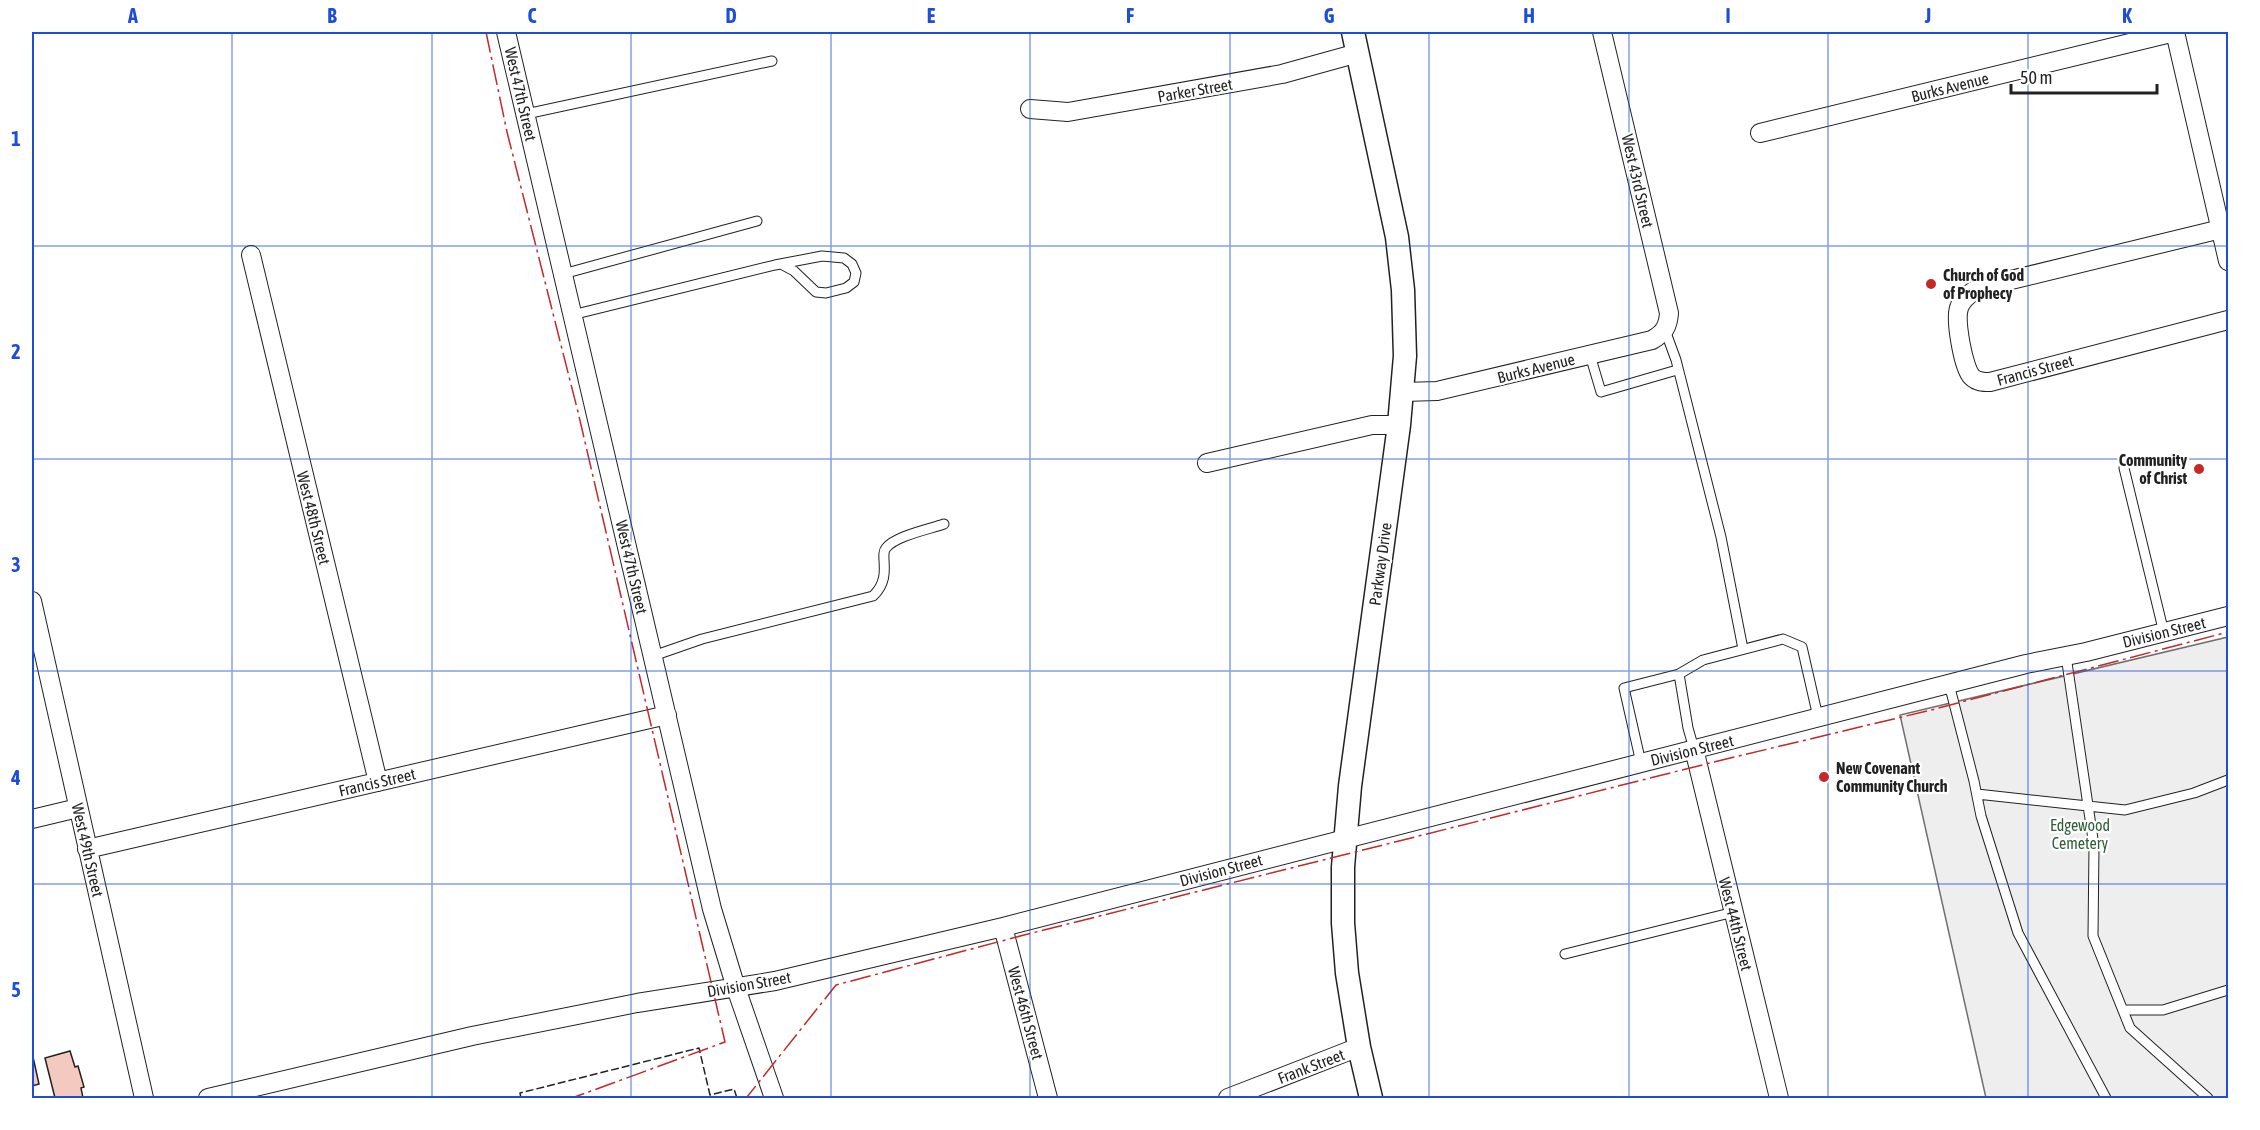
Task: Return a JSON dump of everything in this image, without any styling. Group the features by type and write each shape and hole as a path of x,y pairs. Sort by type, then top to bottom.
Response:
{"street":[{"name":"West 47th Street","path":"506,32 712,909 736,988 774,1098"},
{"name":"West 43rd Street","path":"1602,32 1670,313 1665,330"},
{"name":"Burks Avenue","path":"1760,133 2175,32"},
{"path":"2175,32 2229,261"},
{"name":"Parker Street","path":"1030,109 1068,112 1282,74 1356,42"},
{"name":"Parkway Drive","path":"1356,42 1397,237 1403,290 1403,392 1350,786 1343,867 1343,923 1347,973 1359,1047 1371,1098"},
{"name":"Francis Street","path":"2221,229 1978,288 1965,297 1959,306 1957,319 1969,375 1977,381 1990,382 2229,320"},
{"name":"West 48th Street","path":"251,255 378,782"},
{"name":"Burks Avenue","path":"1403,392 1437,391 1590,355 1652,340 1665,330"},
{"path":"1207,464 1372,425 1399,425"},
{"name":"West 49th Street","path":"32,602 144,1098"},
{"name":"Division Street","path":"208,1098 472,1036 637,1003 775,981 1004,927 2026,664 2229,616"},
{"name":"Francis Street","path":"87,849 667,715"},
{"name":"West 44th Street","path":"1694,749 1779,1098"},
{"path":"32,819 78,808"},
{"name":"West 46th Street","path":"1004,927 1048,1098"},
{"name":"Frank Street","path":"1228,1098 1359,1047"}],"lane":[{"path":"526,114 772,62"},
{"path":"562,274 757,221"},
{"path":"572,315 781,264 822,256 844,258 852,264 856,273 854,282 846,288 826,293 816,292 794,271 781,264"},
{"path":"1665,330 1721,537 1743,649"},
{"path":"1590,355 1601,392 1677,370"},
{"path":"2124,468 2163,633"},
{"path":"653,656 702,639 767,621 873,596 885,577 886,547 908,536 944,524"},
{"path":"1641,763 1624,688 1679,674 1703,660 1743,649 1782,639 1802,647 1818,717"},
{"path":"2066,656 2094,846 2093,936 2130,1028 2208,1098"},
{"path":"1679,674 1694,749"},
{"path":"1949,684 1981,816 2018,933 2106,1098"},
{"path":"1977,794 2088,808 2125,810 2194,793 2229,780"},
{"path":"1565,954 1734,912"},
{"path":"2123,1010 2163,1010 2229,990"}],"green space":[{"name":"Edgewood Cemetery","path":"2228,637 2228,1098 1986,1098 1900,715"}],"building":[{"path":"70,1051 75,1067 78,1066 84,1087 81,1088 83,1098 55,1098 45,1058"},
{"path":"32,1058 39,1084 32,1086"}],"fence":[{"path":"521,1098 520,1093 699,1048 710,1095 734,1089 737,1098"}],"power":[{"path":"486,32 507,132 578,412 725,1042 572,1098"},
{"path":"740,1098 747,1097 836,985 1024,935 1931,710 2228,632"}],"place":[{"name":"Church of God of Prophecy","path":"1931,284"},
{"name":"Community of Christ","path":"2199,469"},
{"name":"New Covenant Community Church","path":"1824,777"}]}
